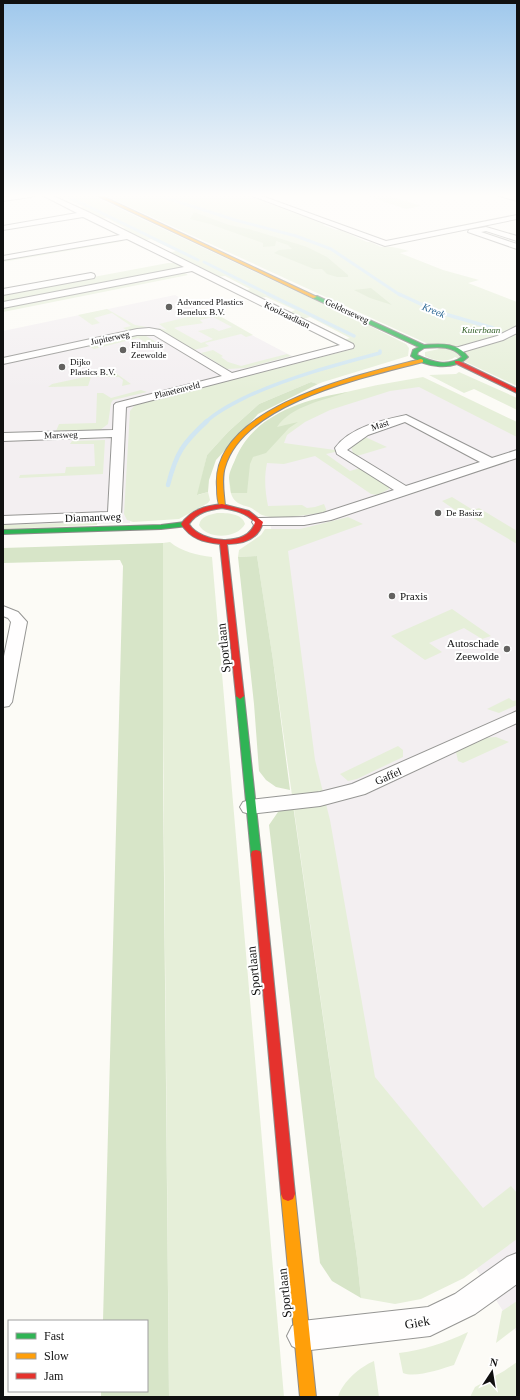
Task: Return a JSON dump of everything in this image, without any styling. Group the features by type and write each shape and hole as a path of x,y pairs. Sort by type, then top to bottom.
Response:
{"street":[{"path":"165,262 175,260"},
{"name":"Koolzaadlaan","path":"178,260 349,346 342,348"},
{"name":"Gelderseweg","path":"238,260 423,347"},
{"path":"3,305 194,268"},
{"path":"3,292 96,275"},
{"path":"459,350 500,338 517,329"},
{"name":"Jupiterweg","path":"3,361 137,332 149,331 158,332 230,376"},
{"path":"222,506 220,480 222,463 228,449 239,436 254,423 281,406 321,390 421,361 439,364 457,362 465,357 459,350 442,346 423,347 415,351 414,356 421,361"},
{"name":"Planetenveld","path":"113,522 120,405 342,348"},
{"path":"457,362 517,391"},
{"name":"Mast","path":"404,491 341,451 341,448 365,430 406,418 491,463"},
{"name":"Marsweg","path":"3,437 119,433"},
{"path":"259,522 304,522 326,517 517,454"},
{"path":"222,506 239,508 253,514 259,522 255,531 242,539 223,542 208,541 196,537 187,531 185,524 188,517 196,511 222,506"},
{"path":"3,520 113,522"},
{"name":"Diamantweg","path":"3,532 113,522 185,524"},
{"name":"Sportlaan","path":"223,542 235,639 308,1397"},
{"path":"3,611 13,615 19,622 3,702"},
{"name":"Gaffel","path":"250,807 320,799 358,789 517,716"},
{"name":"Giek","path":"302,1336 430,1321 465,1304 517,1267"}],"shaded area":[{"path":"175,295 309,365 133,408 130,523 3,527 3,331"},
{"path":"420,381 517,429 517,1333 461,1245 362,1079 275,548 254,442 297,415"}],"green space":[{"path":"184,260 230,260 406,344 409,348 408,356 318,384 311,382 259,404 228,432 207,455 198,495 208,492 210,500 208,503 179,519 133,522 127,520 124,514 130,411 135,405 349,350 355,347 343,340 350,338 310,317 303,319 289,313 295,310 266,297 259,298 244,291 250,289 225,276 217,277"},
{"name":"Kuierbaan","path":"246,260 419,260 443,270 479,280 468,283 517,302 517,386 455,357 444,361 425,356 425,352 439,349"},
{"path":"292,260 331,260 348,275 348,277 337,277 327,274 322,269 314,269"},
{"path":"168,263 175,263 185,266 184,268 3,303 3,294"},
{"path":"183,272 188,275 3,312 3,308"},
{"path":"371,288 392,305 370,298 354,290"},
{"path":"107,309 135,325 147,327 128,331 123,328 131,326 112,313 94,318 100,323 92,325 78,315"},
{"path":"211,311 253,335 246,337 241,334 205,343 209,346 194,350 157,328 167,330 159,324","holes":["213,317 232,327 219,331 213,328 198,331 213,339 201,343 174,328 203,323 200,320"]},
{"path":"138,334 146,336 163,346 156,348 138,338 94,349 86,345"},
{"path":"213,350 223,356 221,357 228,362 241,366 287,354 291,356 246,368 227,369 201,353"},
{"path":"113,371 131,384 122,386 123,380 119,377 91,377 88,386 48,387 52,384"},
{"path":"459,372 517,398 517,410 474,389 464,393 429,375 456,374"},
{"path":"423,377 517,422 517,437 419,387 390,391 330,410 305,422 287,435 284,443 335,450 335,452 326,454 350,471 360,468 389,486 389,489 378,495 371,494 315,456 284,464 267,463 265,484 268,506 302,505 307,508 324,504 326,512 294,516 268,517 249,507 239,504 234,499 230,490 230,479 236,457 247,440 266,421 274,416 345,392"},
{"path":"311,382 318,384 258,414 216,460 209,480 208,492 197,495 207,455 228,432 259,404"},
{"path":"141,390 147,392 113,400 111,403 108,424 100,430 56,431 59,424 96,423 97,393 103,393 111,398"},
{"path":"348,392 299,409 283,420 277,427 298,422 289,428 266,453 253,457 250,464 247,493 231,493 229,478 231,469 243,444 254,431 282,412 298,405 314,399"},
{"path":"363,436 387,447 357,456 353,453 351,447"},
{"path":"105,440 103,474 19,478 20,475 65,473 66,467 95,466 94,444 70,444 72,441"},
{"path":"452,497 473,510 479,508 517,531 517,544 468,515 464,516 442,501"},
{"path":"217,513 237,516 243,520 245,524 236,533 222,536 208,533 203,530 199,525 200,522 206,516"},
{"path":"348,517 363,524 288,551 315,760 330,820 375,1077 483,1208 511,1186 517,1193 517,1239 464,1278 421,1299 395,1304 361,1298 357,1258 257,556 238,557 239,550 261,535 265,529 300,529"},
{"path":"97,522 97,525 3,529 3,525"},
{"path":"170,542 190,552 212,557 284,1397 169,1397 162,609 163,543"},
{"path":"163,543 163,776 169,1397 101,1397 101,1392 148,1392 148,1320 103,1320 123,566 120,560 3,563 3,548"},
{"path":"257,556 273,660 290,790 276,787 266,780 259,771 254,704 238,557"},
{"path":"452,609 491,636 482,639 464,628 429,643 442,652 425,660 391,636"},
{"path":"509,698 513,701 517,700 517,705 499,713 487,709"},
{"path":"496,737 509,742 463,763 458,761 456,752 482,738"},
{"path":"398,746 403,750 403,757 357,779 348,781 340,774"},
{"path":"293,805 357,1258 361,1298 332,1281 320,1263 269,825 278,812"},
{"path":"517,1301 517,1327 496,1343 502,1311"},
{"path":"468,1332 454,1365 421,1374 403,1373 399,1353 434,1346"},
{"path":"374,1361 379,1397 338,1397 344,1385 353,1375"},
{"path":"517,1362 517,1397 470,1397 475,1387"}],"waterway":[{"name":"Kreek","path":"348,260 400,295"},
{"path":"204,262 268,294"},
{"path":"268,294 354,336"},
{"name":"Kreek","path":"399,294 438,312 493,328"},
{"path":"206,422 215,414 264,389 313,372 380,353 380,351"},
{"path":"168,485 174,465 186,442 206,422"}],"traffic: fast":[{"path":"315,297 423,347"},
{"path":"435,346 456,349 465,357 459,361 447,365 433,363 414,356 415,351 423,347 435,346"},
{"path":"3,532 161,527 185,524"},
{"path":"240,696 256,854"}],"traffic: slow":[{"path":"237,260 315,297"},
{"path":"222,506 220,479 222,464 234,442 254,423 279,408 308,394 421,361"},
{"path":"288,1194 308,1397"}],"traffic: jam":[{"path":"457,362 517,391"},
{"path":"222,506 237,509 251,515 259,522 257,530 250,536 241,540 230,542 207,540 189,531 185,524 188,519 201,510 222,506"},
{"path":"223,542 240,696"},
{"path":"256,854 288,1194"}],"place":[{"name":"Advanced Plastics Benelux B.V.","path":"169,307"},
{"name":"Filmhuis Zeewolde","path":"123,350"},
{"name":"Dijko Plastics B.V.","path":"62,367"},
{"name":"De Basisz","path":"438,513"},
{"name":"Praxis","path":"392,596"},
{"name":"Autoschade Zeewolde","path":"507,649"}]}
